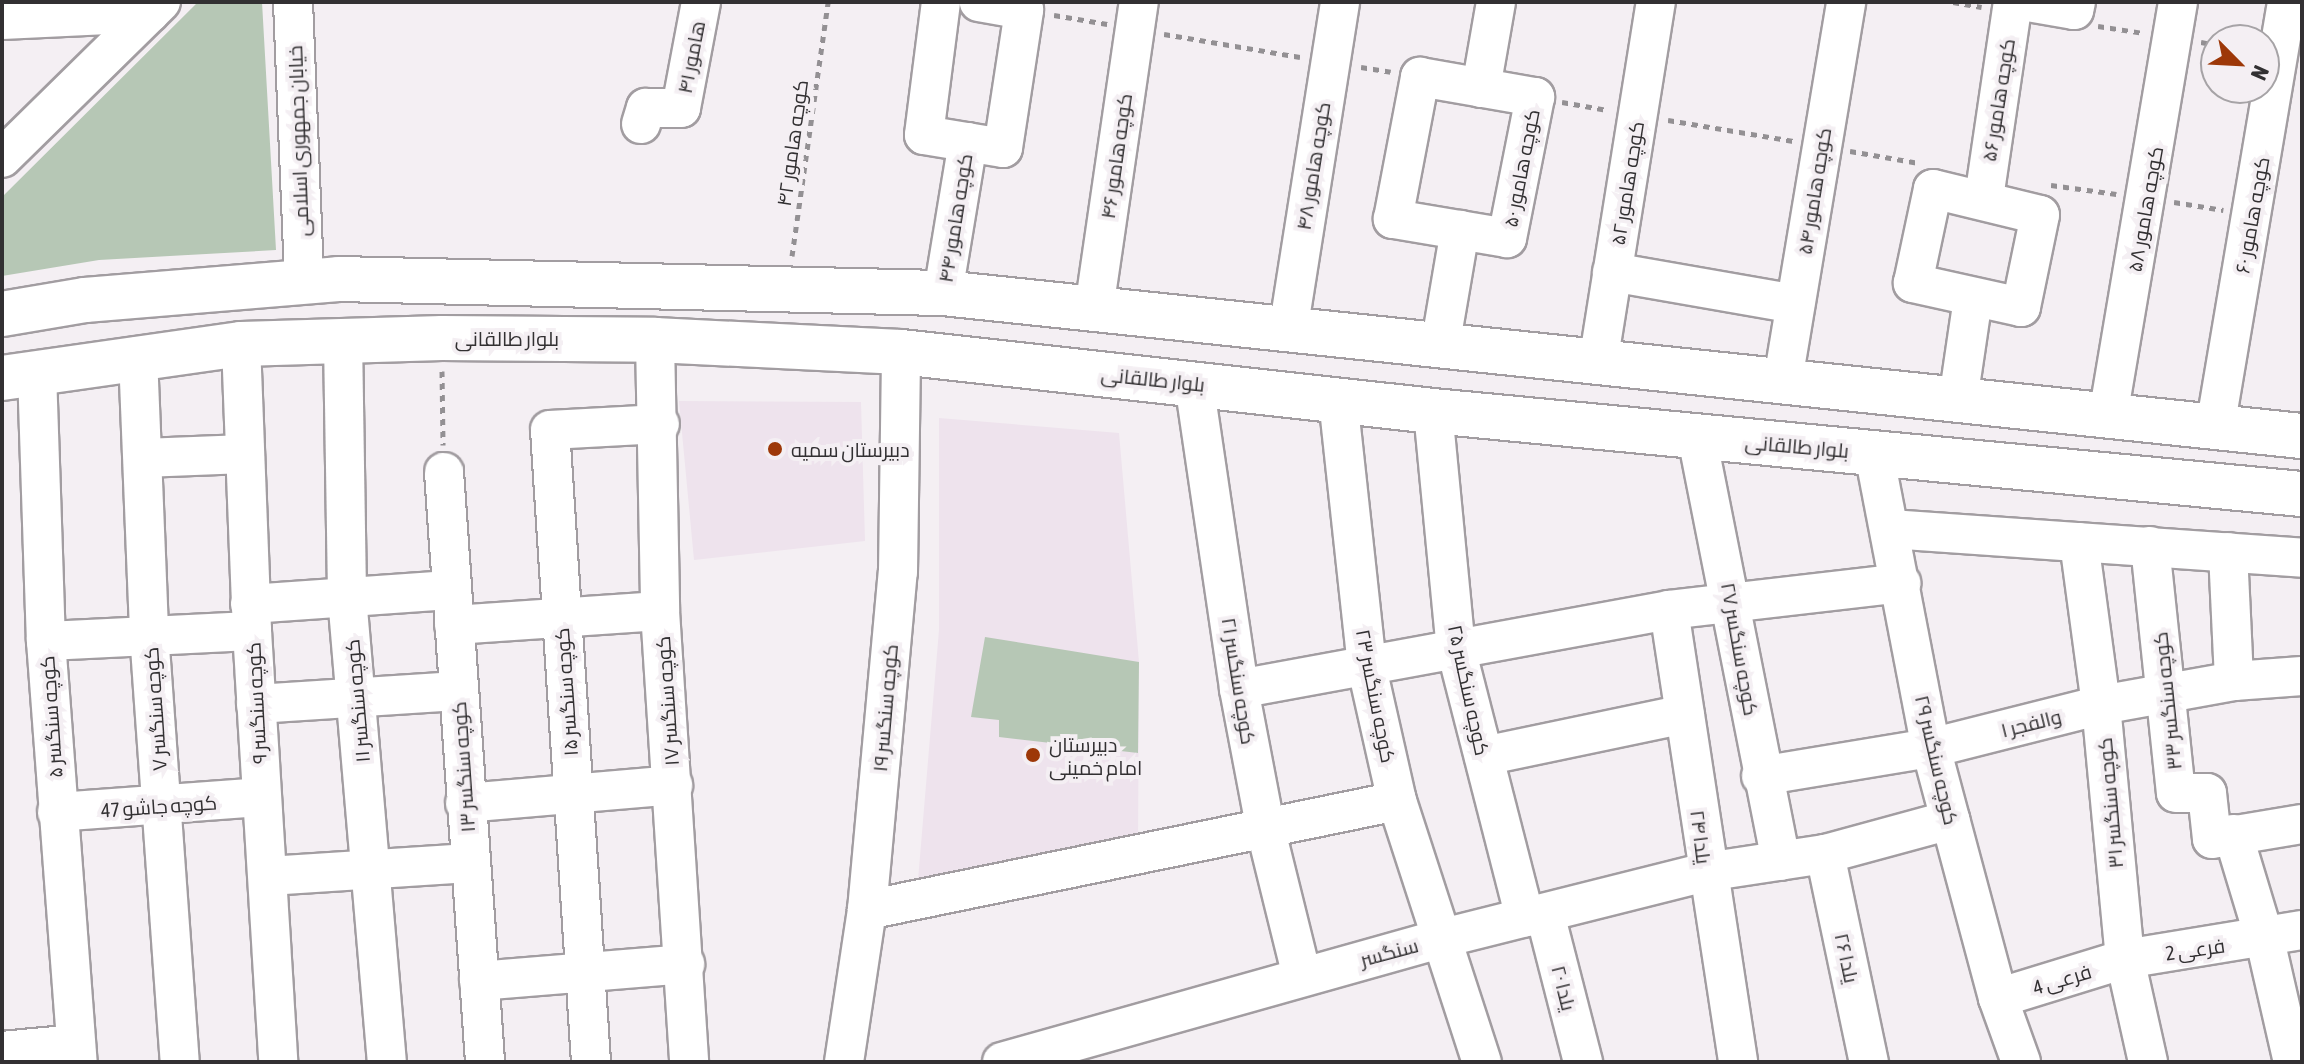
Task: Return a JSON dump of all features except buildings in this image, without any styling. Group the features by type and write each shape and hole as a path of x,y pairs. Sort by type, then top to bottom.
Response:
{"main road":[{"path":"321,279 343,339"},
{"path":"2,314 85,300 321,279 943,293 2302,436"},
{"name":"بلوار طالقانی","path":"20,375 138,356 241,344 343,339 655,340 901,352 1433,411 2302,494"}],"street":[{"name":"خیابان جمهوری اسلامی","path":"293,2 321,279"},
{"name":"هامور ۴۱","path":"641,124 646,108 681,108 701,2"},
{"path":"941,2 924,135 1003,148 997,4"},
{"name":"کوچه هامور ۴۸","path":"1288,331 1340,2"},
{"path":"1481,88 1496,2"},
{"name":"کوچه هامور ۵۲","path":"1598,363 1656,2"},
{"name":"کوچه هامور ۵۴","path":"1783,380 1846,2"},
{"name":"کوچه هامور ۵۶","path":"1984,198 2013,2"},
{"path":"2028,2 2074,10 2076,2"},
{"name":"کوچه هامور ۵۸","path":"2108,416 2148,199 2178,2"},
{"name":"کوچه هامور ۶۰","path":"2215,428 2287,2"},
{"path":"2,20 155,7"},
{"path":"2,158 155,7"},
{"name":"کوچه هامور ۴۶","path":"1094,309 1136,15"},
{"path":"1420,77 1535,97"},
{"name":"کوچه هامور ۵۰","path":"1420,77 1393,219 1507,238 1535,97"},
{"name":"کوچه هامور ۴۴","path":"943,293 968,142"},
{"path":"1933,189 1984,198 2040,215 2021,307 1973,298 1913,283 1933,189"},
{"path":"1440,347 1460,230"},
{"path":"1612,272 1795,304"},
{"path":"1958,400 1973,298"},
{"name":"کوچه سنگسر ۱۱","path":"343,339 347,597 387,1062"},
{"name":"کوچه سنگسر ۱۷","path":"655,340 660,424 660,611 689,1062"},
{"name":"کوچه سنگسر ۹","path":"241,344 251,617 278,1062"},
{"name":"کوچه سنگسر ۱۹","path":"844,1062 867,910 898,572 901,352"},
{"name":"کوچه سنگسر ۷","path":"138,356 149,633 180,1062"},
{"name":"کوچه سنگسر ۵","path":"20,375 46,641 77,1053"},
{"name":"کوچه سنگسر ۲۱","path":"1194,383 1239,689 1266,831 1302,976"},
{"name":"کوچه سنگسر ۲۳","path":"1338,399 1367,668 1397,801 1439,939 1482,1062"},
{"name":"کوچه سنگسر ۲۵","path":"1433,411 1456,649 1484,756 1535,916"},
{"name":"کوچه سنگسر ۱۵","path":"591,1062 550,430 660,424"},
{"name":"کوچه سنگسر ۲۷","path":"1697,437 1733,601 1761,776 1781,861"},
{"name":"کوچه سنگسر ۲۹","path":"1874,453 1931,748 1998,998 2021,1062"},
{"path":"143,458 245,454"},
{"name":"کوچه سنگسر ۱۳","path":"444,472 485,1062"},
{"path":"1891,529 2302,558"},
{"name":"کوچه سنگسر ۳۱","path":"2079,542 2101,705 2125,959 2148,1062"},
{"name":"کوچه سنگسر ۳۳","path":"2150,546 2176,793 2207,793 2212,839 2233,834"},
{"path":"2228,552 2234,681"},
{"path":"1239,689 1367,668 1669,610 1901,583"},
{"path":"46,641 149,633 251,617 347,597 561,617 660,611"},
{"name":"یلدا ۲۴","path":"1669,610 1706,872 1738,1062"},
{"name":"والفجر ۱","path":"1761,776 1931,748 2101,705 2168,696 2234,681 2302,676"},
{"path":"256,704 458,691"},
{"path":"1484,756 1685,714"},
{"path":"465,803 673,785"},
{"name":"کوچه جاشو 47","path":"57,812 162,807 261,797"},
{"path":"867,910 1266,831 1397,801"},
{"name":"سنگسر","path":"1002,1062 1101,1048 1302,976 1439,939 1706,872 1825,854 1950,820"},
{"path":"2302,824 2233,834 2265,940 2288,982 2294,1062 2302,1060"},
{"name":"یلدا ۲۶","path":"1825,854 1869,1062"},
{"path":"268,876 470,863"},
{"name":"یلدا ۲۰","path":"1535,916 1583,1062"},
{"name":"فرعی 2","path":"2125,959 2265,940 2302,930"},
{"name":"فرعی 4","path":"1998,998 2125,959"},
{"path":"479,981 685,964"},
{"path":"2,1051 77,1053"}],"path":[{"name":"کوچه هامور ۴۲","path":"788,289 828,2"},
{"path":"997,4 1136,15 1330,62 1420,77"},
{"path":"1535,97 1926,165"},
{"path":"2045,184 2252,214"},
{"path":"442,338 444,472"}],"shaded area":[{"path":"679,401 861,402 865,541 694,560"},
{"path":"939,418 1119,433 1139,662 1138,848 917,892 939,630"}],"green space":[{"path":"198,2 262,2 276,250 99,260 2,276 2,197"},
{"path":"985,637 1139,662 1138,753 999,737 999,720 971,717"}],"place":[{"name":"دبیرستان سمیه","path":"775,449"},
{"name":"دبیرستان امام خمینی","path":"1033,755"}]}
